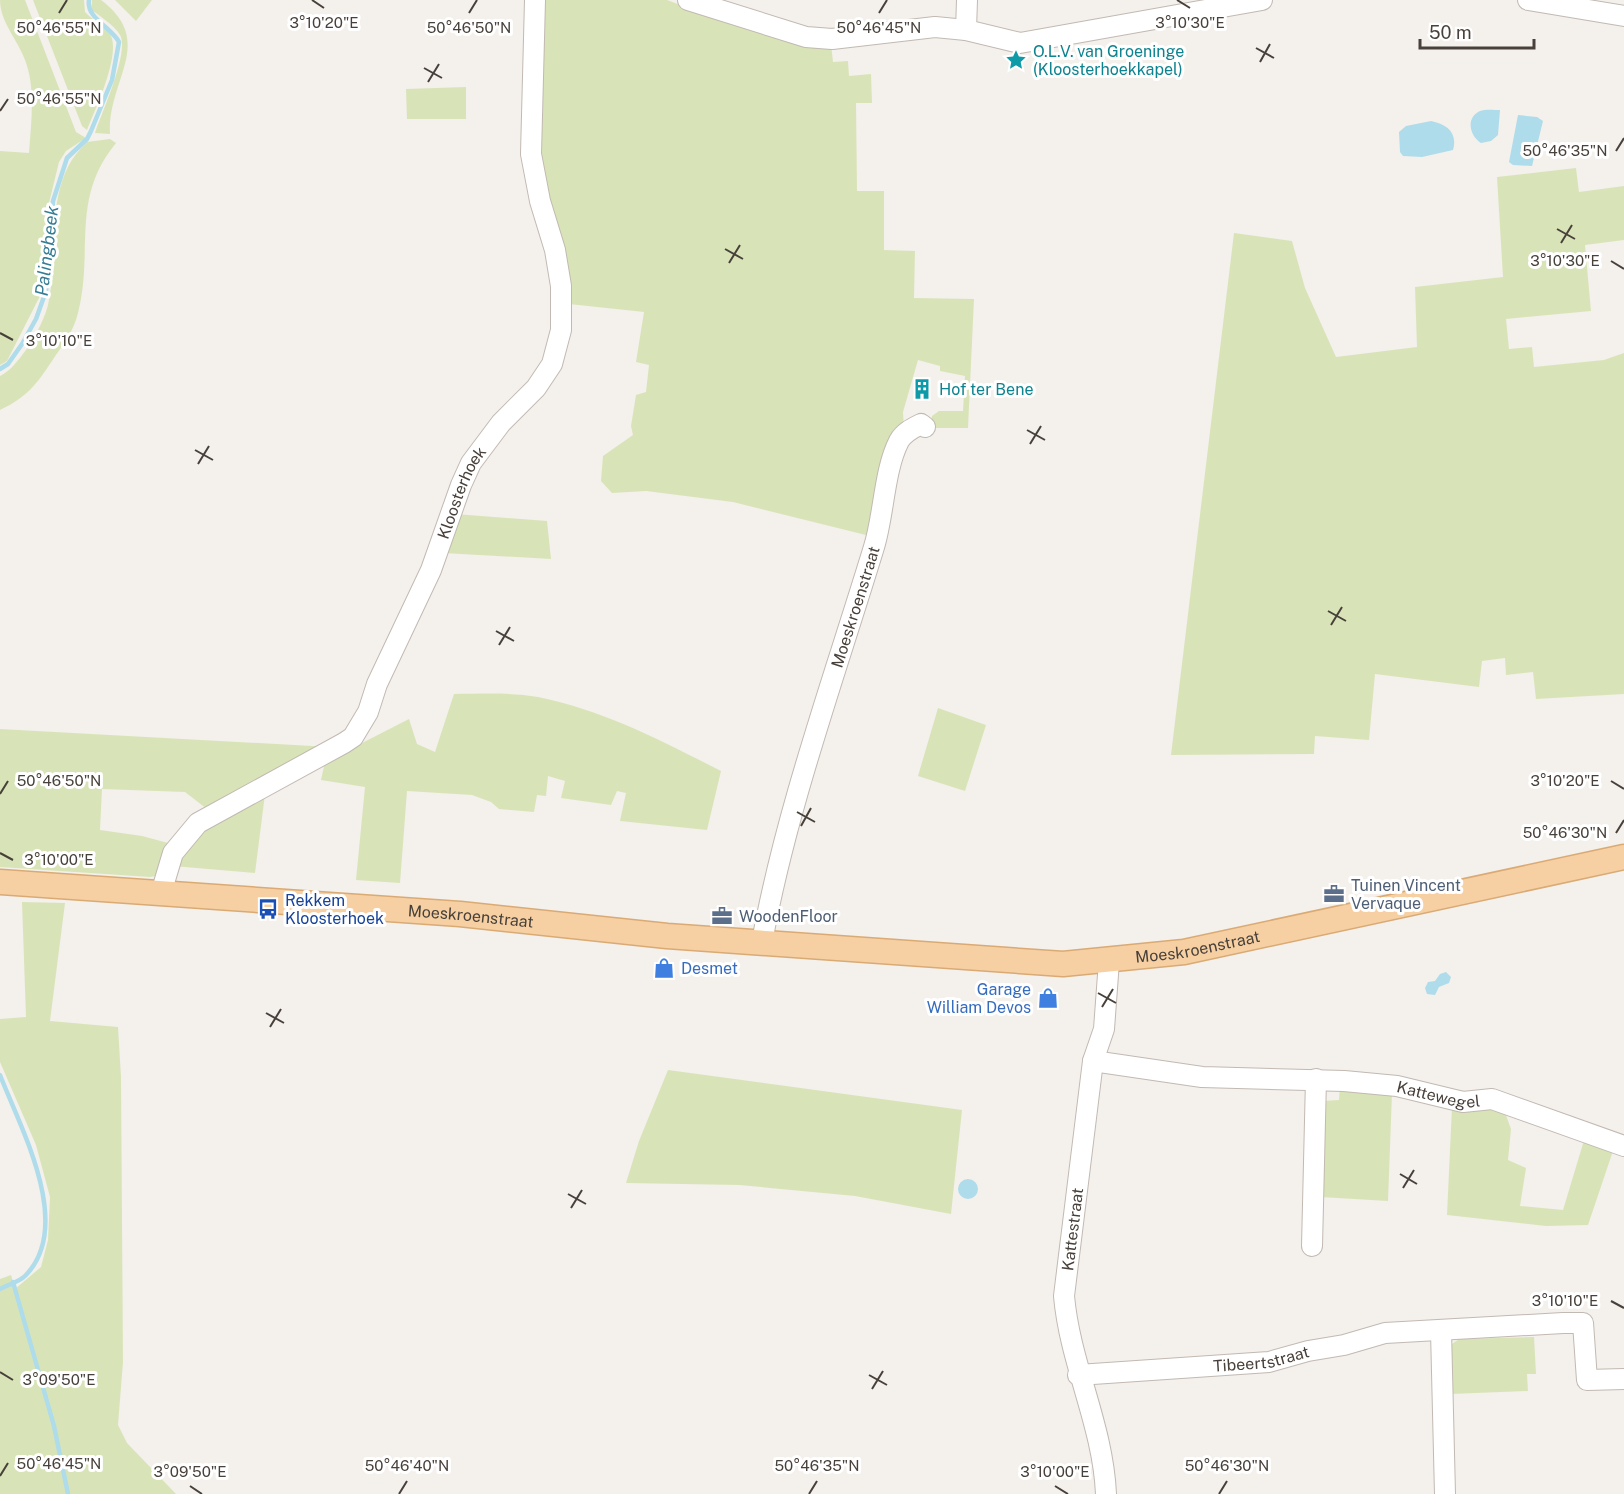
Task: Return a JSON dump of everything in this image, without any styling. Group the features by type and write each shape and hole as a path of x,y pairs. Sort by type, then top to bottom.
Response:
{"main road":[{"name":"Moeskroenstraat","path":"0,882 460,914 667,936 1021,963 1085,963 1184,952 1624,857"}],"street":[{"name":"Kloosterhoek","path":"161,893 173,853 198,823 344,743 362,725 377,684 431,570 471,463 501,423 536,388 552,364 561,330 561,286 555,250 540,201 531,154 535,0"},
{"path":"688,0 757,23 823,39 935,27 966,30 1020,43 1262,0"},
{"path":"966,30 967,0"},
{"path":"1528,0 1624,16"},
{"name":"Moeskroenstraat","path":"762,942 774,884 804,776 878,534 893,460 900,440 910,429 921,424 925,427"},
{"name":"Kattestraat","path":"1106,1494 1099,1438 1078,1376 1067,1330 1064,1296 1093,1061 1104,1029 1109,961"},
{"name":"Kattewegel","path":"1093,1061 1202,1077 1316,1079 1397,1086 1463,1102 1492,1100 1624,1146"},
{"path":"1312,1246 1316,1079"},
{"name":"Tibeertstraat","path":"1078,1376 1269,1362 1385,1333 1442,1331 1453,1327 1583,1323 1587,1380 1624,1379"},
{"path":"1442,1331 1445,1494"}],"green space":[{"path":"0,0 25,0 76,132 86,138 66,151 59,162 48,207 41,294 7,361 0,365 0,151 29,153 32,106 28,71 22,53 3,16"},
{"path":"33,0 84,0 85,12 110,34 113,54 110,67 87,130 82,126"},
{"path":"92,0 101,0 117,16 126,31 128,47 111,114 110,134 95,133 118,68 122,43 115,28 92,10"},
{"path":"115,0 152,0 136,21"},
{"path":"539,0 667,0 723,21 791,40 831,44 833,62 848,61 849,76 871,74 872,103 856,103 857,191 884,191 884,250 915,251 914,298 974,299 968,428 931,428 932,416 939,411 963,411 965,376 940,371 940,366 918,360 903,412 904,428 874,537 733,502 646,491 612,493 601,481 603,456 633,435 631,426 636,395 646,392 649,365 636,362 644,312 569,304 538,154"},
{"path":"466,87 466,119 407,119 406,89"},
{"path":"110,139 116,143 102,164 93,184 88,205 82,290 74,326 36,384 24,395 0,410 0,376 11,368 26,350 48,306 52,280 55,216 64,176 73,158 87,142"},
{"path":"1576,168 1579,192 1624,186 1624,240 1585,245 1591,311 1506,319 1509,349 1532,347 1534,367 1604,360 1624,353 1624,694 1536,699 1533,672 1506,675 1505,658 1482,661 1479,687 1375,674 1369,740 1315,736 1314,754 1171,755 1234,233 1292,241 1305,288 1336,357 1417,347 1415,287 1503,277 1497,177"},
{"path":"455,514 547,521 551,559 443,553"},
{"path":"454,694 517,694 562,703 609,718 721,771 707,830 620,821 626,793 617,791 611,805 561,798 565,781 548,776 546,796 537,795 534,812 499,809 491,802 472,795 407,791 400,883 356,880 365,787 321,780 325,762 409,719 417,744 435,752"},
{"path":"938,708 986,725 965,791 918,776"},
{"path":"0,729 330,747 207,809 185,792 102,789 100,830 142,836 168,843 156,876 150,877 0,867"},
{"path":"265,794 255,873 173,866 193,837"},
{"path":"22,902 65,903 50,1021 118,1027 121,1077 123,1362 118,1425 127,1443 176,1494 0,1494 0,1279 11,1275 15,1289 41,1267 48,1240 50,1197 36,1145 0,1062 0,1019 26,1017"},
{"path":"668,1070 962,1110 951,1214 855,1196 739,1185 626,1183 639,1141"},
{"path":"1340,1085 1392,1093 1388,1201 1320,1197 1323,1101 1339,1100"},
{"path":"1452,1107 1503,1107 1511,1129 1508,1160 1526,1168 1520,1206 1563,1210 1585,1137 1614,1148 1588,1225 1546,1226 1447,1215"},
{"path":"1534,1337 1536,1374 1527,1374 1528,1391 1451,1394 1452,1344 1459,1339"}],"water":[{"path":"1482,110 1500,110 1498,135 1491,141 1481,143 1472,132 1472,118"},
{"path":"1518,115 1537,117 1543,121 1532,166 1513,165 1509,162"},
{"path":"1431,121 1442,124 1450,130 1454,139 1453,150 1422,157 1403,156 1400,152 1399,132 1406,126"},
{"path":"1446,972 1451,977 1449,983 1439,987 1435,995 1427,994 1425,988 1428,982 1435,981 1440,974"},
{"path":"964,1179 972,1179 978,1185 978,1193 972,1199 964,1199 958,1193 958,1185"}],"waterway":[{"name":"Palingbeek","path":"0,369 8,364 36,319 46,291 53,201 67,158 87,139 112,80 119,42 91,12 89,0"},
{"name":"Palingbeek","path":"0,1075 39,1176 44,1204 45,1231 39,1255 25,1276 0,1289"},
{"path":"13,1282 54,1426 68,1494"}],"place":[{"name":"O.L.V. van Groeninge (Kloosterhoekkapel)","path":"1016,60"},
{"name":"Hof ter Bene","path":"922,389"},
{"name":"Tuinen Vincent Vervaque","path":"1334,894"},
{"name":"Rekkem Kloosterhoek","path":"268,909"},
{"name":"WoodenFloor","path":"722,916"},
{"name":"Desmet","path":"664,968"},
{"name":"Garage William Devos","path":"1048,998"}]}
